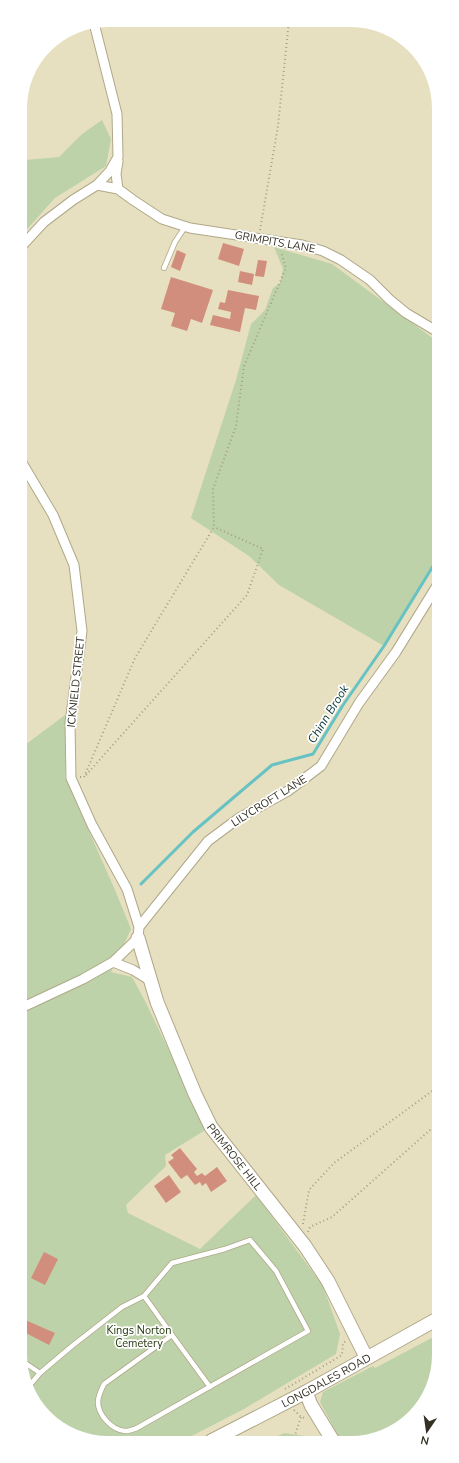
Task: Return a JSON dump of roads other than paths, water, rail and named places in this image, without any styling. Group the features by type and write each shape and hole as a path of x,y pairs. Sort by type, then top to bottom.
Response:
{"street":[{"path":"95,28 117,114 118,157 116,174 118,189"},
{"path":"27,240 44,222 97,185 110,171 118,157"},
{"name":"GRIMPITS LANE","path":"97,185 118,189 162,219 185,227 302,244 323,250 341,260 370,280 406,313 432,328"},
{"name":"ICKNIELD STREET","path":"27,471 53,515 74,565 82,631 70,723 71,778 92,824 127,889 139,933"},
{"name":"LILYCROFT LANE","path":"139,933 208,842 239,818 288,791 321,766 359,703 396,652 432,594"},
{"path":"27,1005 113,962 139,933"},
{"name":"PRIMROSE HILL","path":"139,933 157,1002 194,1094 211,1127 305,1246 328,1281 366,1357"},
{"path":"113,962 133,970 151,981"},
{"name":"LONGDALES ROAD","path":"220,1436 306,1392 366,1357 432,1322"},
{"path":"306,1392 330,1436"}],"lane":[{"path":"164,268 174,242 185,227"},
{"path":"32,1383 40,1373 122,1308 144,1296 172,1262 225,1249 250,1240 276,1271 308,1331 138,1428 125,1431 114,1427 102,1416 98,1404 99,1395 104,1384 172,1335"},
{"path":"144,1296 210,1387"},
{"path":"28,1365 40,1373"}],"waterway":[{"name":"Chinn Brook","path":"141,884 193,832 272,765 313,754 343,705 384,646 432,568"}],"park label":[{"name":"Kings Norton Cemetery","path":"139,1336"}]}
